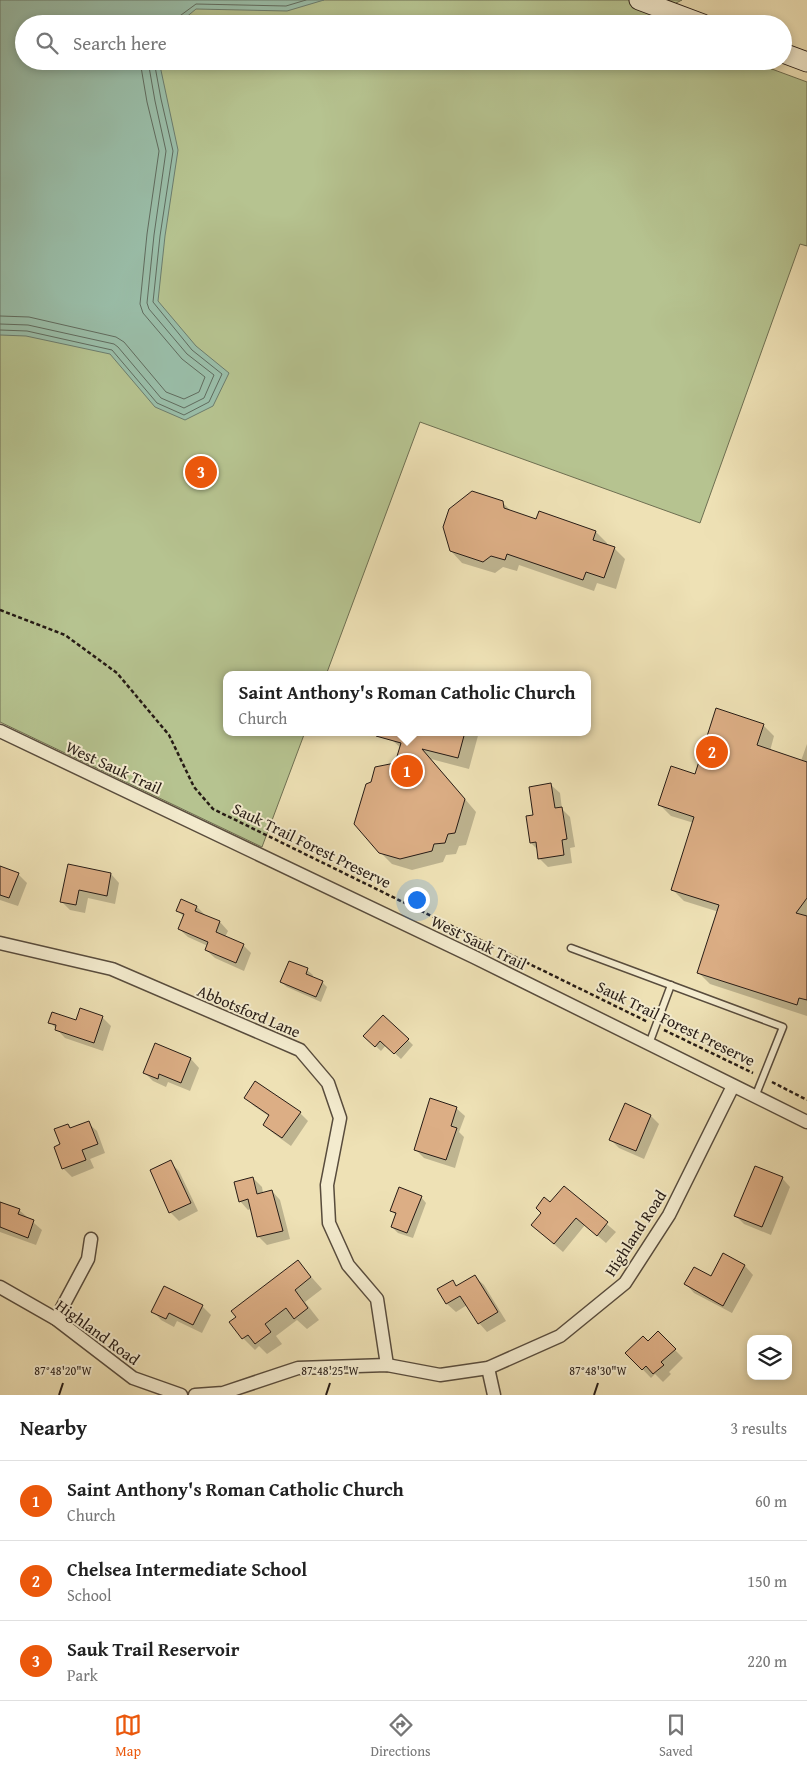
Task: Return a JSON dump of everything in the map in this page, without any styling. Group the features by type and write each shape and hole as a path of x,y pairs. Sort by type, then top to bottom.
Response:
{"main road":[{"path":"639,0 679,15"},
{"path":"792,57 807,62"}],"street":[{"name":"West Sauk Trail","path":"0,731 459,950 807,1122"},
{"name":"Abbotsford Lane","path":"0,943 112,969 300,1050 328,1083 340,1118 327,1184 329,1223 348,1265 377,1299 387,1365"},
{"name":"Highland Road","path":"195,1395 223,1393 298,1368 387,1365 440,1374 488,1368 560,1336 625,1283 669,1215 733,1086"},
{"path":"56,1319 88,1259 91,1239"},
{"name":"Highland Road","path":"0,1287 56,1319 133,1378 181,1395"},
{"path":"488,1368 494,1395"}],"lane":[{"path":"571,948 784,1027 755,1097"},
{"path":"649,1044 671,985"}],"path":[{"name":"Sauk Trail Forest Preserve","path":"0,610 65,635 117,673 169,735 194,787 213,808 807,1100"}],"shaded area":[{"path":"0,0 682,0 676,3 671,15 15,15 15,70 774,70 807,82 807,246 800,244 700,523 420,422 327,671 223,671 223,736 304,736 262,847 0,722"}],"water":[{"path":"0,0 324,0 287,11 196,9 189,15 15,15 15,70 161,70 178,150 165,236 158,301 196,346 229,373 213,406 185,420 155,407 110,354 26,336 0,335"}],"building":[{"path":"472,491 503,501 504,508 536,519 539,511 596,531 593,540 615,547 604,578 586,572 583,580 507,554 505,560 491,556 483,562 450,551 443,527 449,509"},
{"path":"716,708 764,724 757,745 807,762 807,898 796,913 807,916 807,1000 799,998 797,1005 697,973 719,905 671,890 694,817 658,805 671,766 695,774"},
{"path":"376,736 464,736 458,758 422,749 465,799 455,833 448,834 445,843 434,844 432,851 400,859 379,853 354,824 366,784 371,782 375,767 395,763 401,743"},
{"path":"551,783 555,808 562,807 567,839 562,840 564,855 538,859 536,842 530,843 526,816 533,815 529,787"},
{"path":"68,864 111,873 107,896 79,890 76,905 60,902"},
{"path":"0,866 19,873 9,898 0,895"},
{"path":"181,899 197,906 195,911 220,921 216,932 244,944 236,963 205,950 208,942 178,929 184,914 176,911"},
{"path":"289,961 308,968 306,974 323,981 316,997 280,982"},
{"path":"80,1008 103,1016 94,1043 55,1030 56,1025 48,1023 52,1012 76,1020"},
{"path":"383,1015 409,1039 394,1054 380,1041 375,1047 363,1036"},
{"path":"155,1043 191,1058 181,1083 159,1074 158,1079 143,1073"},
{"path":"255,1081 301,1112 282,1138 263,1125 269,1115 244,1098"},
{"path":"430,1098 457,1107 451,1126 457,1128 446,1160 414,1150"},
{"path":"625,1103 651,1115 636,1151 609,1140"},
{"path":"89,1121 98,1144 82,1150 86,1160 62,1169 54,1147 60,1144 54,1129 68,1124 70,1128"},
{"path":"171,1160 191,1203 169,1213 150,1170"},
{"path":"755,1166 783,1177 762,1227 734,1216"},
{"path":"253,1177 257,1194 272,1190 283,1231 257,1237 248,1199 239,1202 234,1182"},
{"path":"564,1186 608,1222 597,1236 576,1218 554,1244 531,1225 541,1213 536,1208 544,1197 550,1202"},
{"path":"399,1187 422,1196 407,1233 391,1227 396,1213 390,1211"},
{"path":"0,1202 20,1209 18,1214 34,1220 28,1238 0,1227"},
{"path":"723,1253 745,1265 723,1306 684,1284 694,1267 711,1276"},
{"path":"298,1260 311,1277 295,1290 308,1308 294,1319 286,1308 265,1324 271,1332 255,1344 248,1335 242,1339 229,1322 236,1317 231,1311"},
{"path":"475,1275 498,1312 478,1324 460,1296 446,1304 437,1289 453,1280 456,1286"},
{"path":"164,1286 203,1305 193,1325 169,1313 166,1319 151,1312"},
{"path":"658,1331 676,1349 661,1362 664,1365 653,1374 646,1366 642,1370 625,1353 643,1336 648,1341"}],"place":[{"name":"Sauk Trail Reservoir","path":"201,472"},
{"name":"Chelsea Intermediate School","path":"712,752"},
{"name":"Saint Anthony's Roman Catholic Church","path":"407,771"}]}
